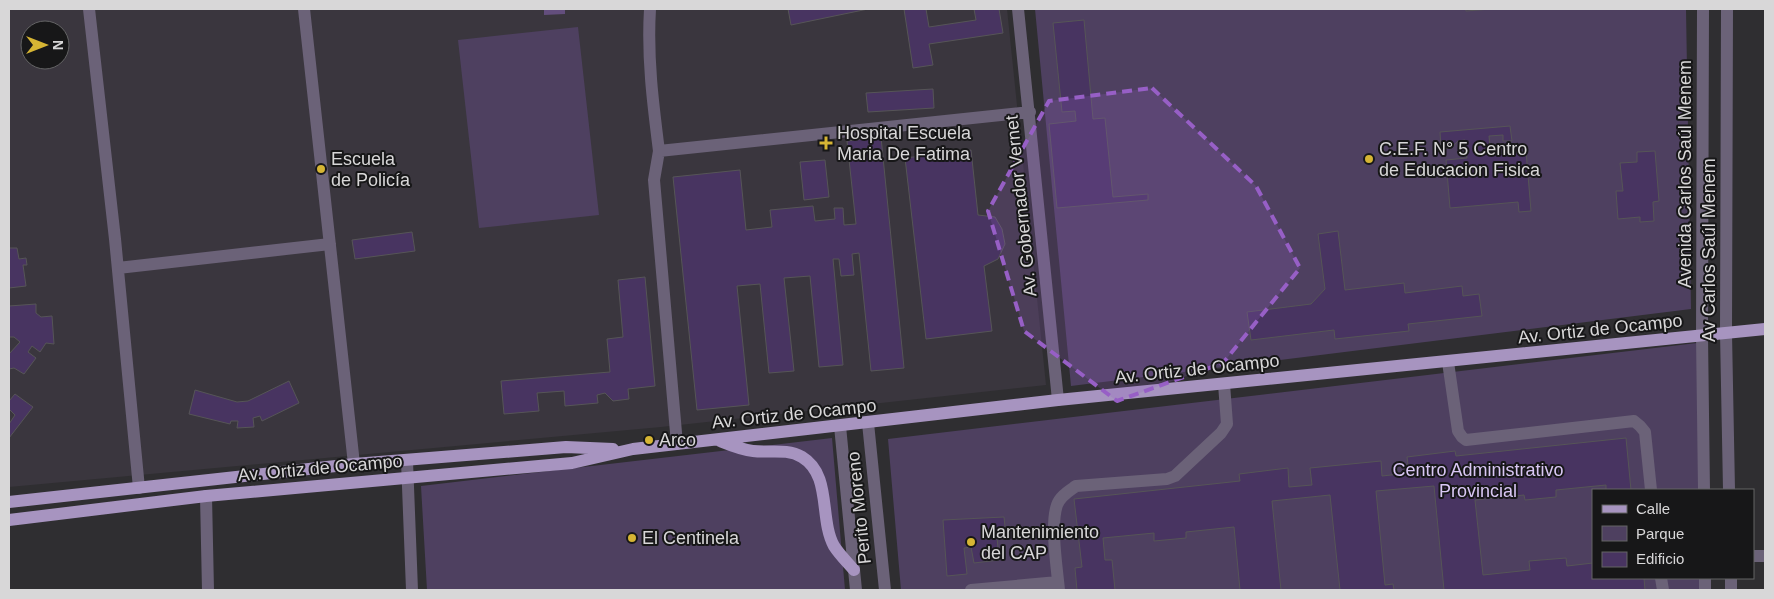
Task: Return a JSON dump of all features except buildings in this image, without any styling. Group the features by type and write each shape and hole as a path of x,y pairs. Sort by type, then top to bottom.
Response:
{"main road":[{"name":"Av. Ortiz de Ocampo","path":"9,520 206,496 572,463 633,449 1058,400 1765,329"},
{"path":"717,440 752,451 785,452 802,457 811,465 819,479 828,529 834,546 854,570"},
{"name":"Av. Ortiz de Ocampo","path":"9,502 354,464 566,447 633,449"}],"street":[{"path":"89,9 118,268 139,488"},
{"path":"304,9 354,464"},
{"path":"650,9 651,88 659,151 654,180 677,444"},
{"name":"Av. Gobernador Vernet","path":"1018,9 1058,400"},
{"name":"Avenida Carlos Saúl Menem","path":"1703,9 1702,336 1704,489"},
{"name":"Av Carlos Saúl Menem","path":"1726,9 1726,333 1729,489"},
{"path":"659,151 1030,112"},
{"path":"118,268 330,244"},
{"path":"1448,362 1458,431 1466,440 1634,421 1644,432 1651,489"},
{"path":"971,590 1059,586 1054,522 1057,504 1064,494 1076,486 1166,479 1174,476 1221,433 1227,424 1224,384"},
{"name":"Perito Moreno","path":"868,423 885,590"},
{"name":"Perito Moreno","path":"840,426 856,590"},
{"path":"407,461 412,590"},
{"path":"206,496 208,590"}],"highlighted area":[{"path":"1152,88 1256,186 1300,268 1223,363 1117,401 1024,331 988,211 1049,101"}],"shaded area":[{"name":"Escuela de Policía","path":"9,9 1007,9 1046,385 661,427 9,487"},
{"path":"544,9 565,9 565,14 544,15"}],"green space":[{"name":"C.E.F. N° 5 Centro de Educacion Fisica","path":"1035,9 1686,9 1691,309 1071,386"},
{"path":"578,27 599,215 479,228 458,40"},
{"name":"Centro Administrativo Provincial","path":"1697,343 1700,489 1592,489 1592,579 1701,579 1701,590 901,590 888,439"},
{"name":"El Centinela","path":"832,438 845,590 427,590 421,486"}],"place":[{"name":"Hospital Escuela Maria De Fatima","path":"826,143"},
{"name":"C.E.F. N° 5 Centro de Educacion Fisica","path":"1369,159"},
{"name":"Escuela de Policía","path":"321,169"},
{"name":"Arco","path":"649,440"},
{"name":"El Centinela","path":"632,538"},
{"name":"Mantenimiento del CAP","path":"971,542"}]}
